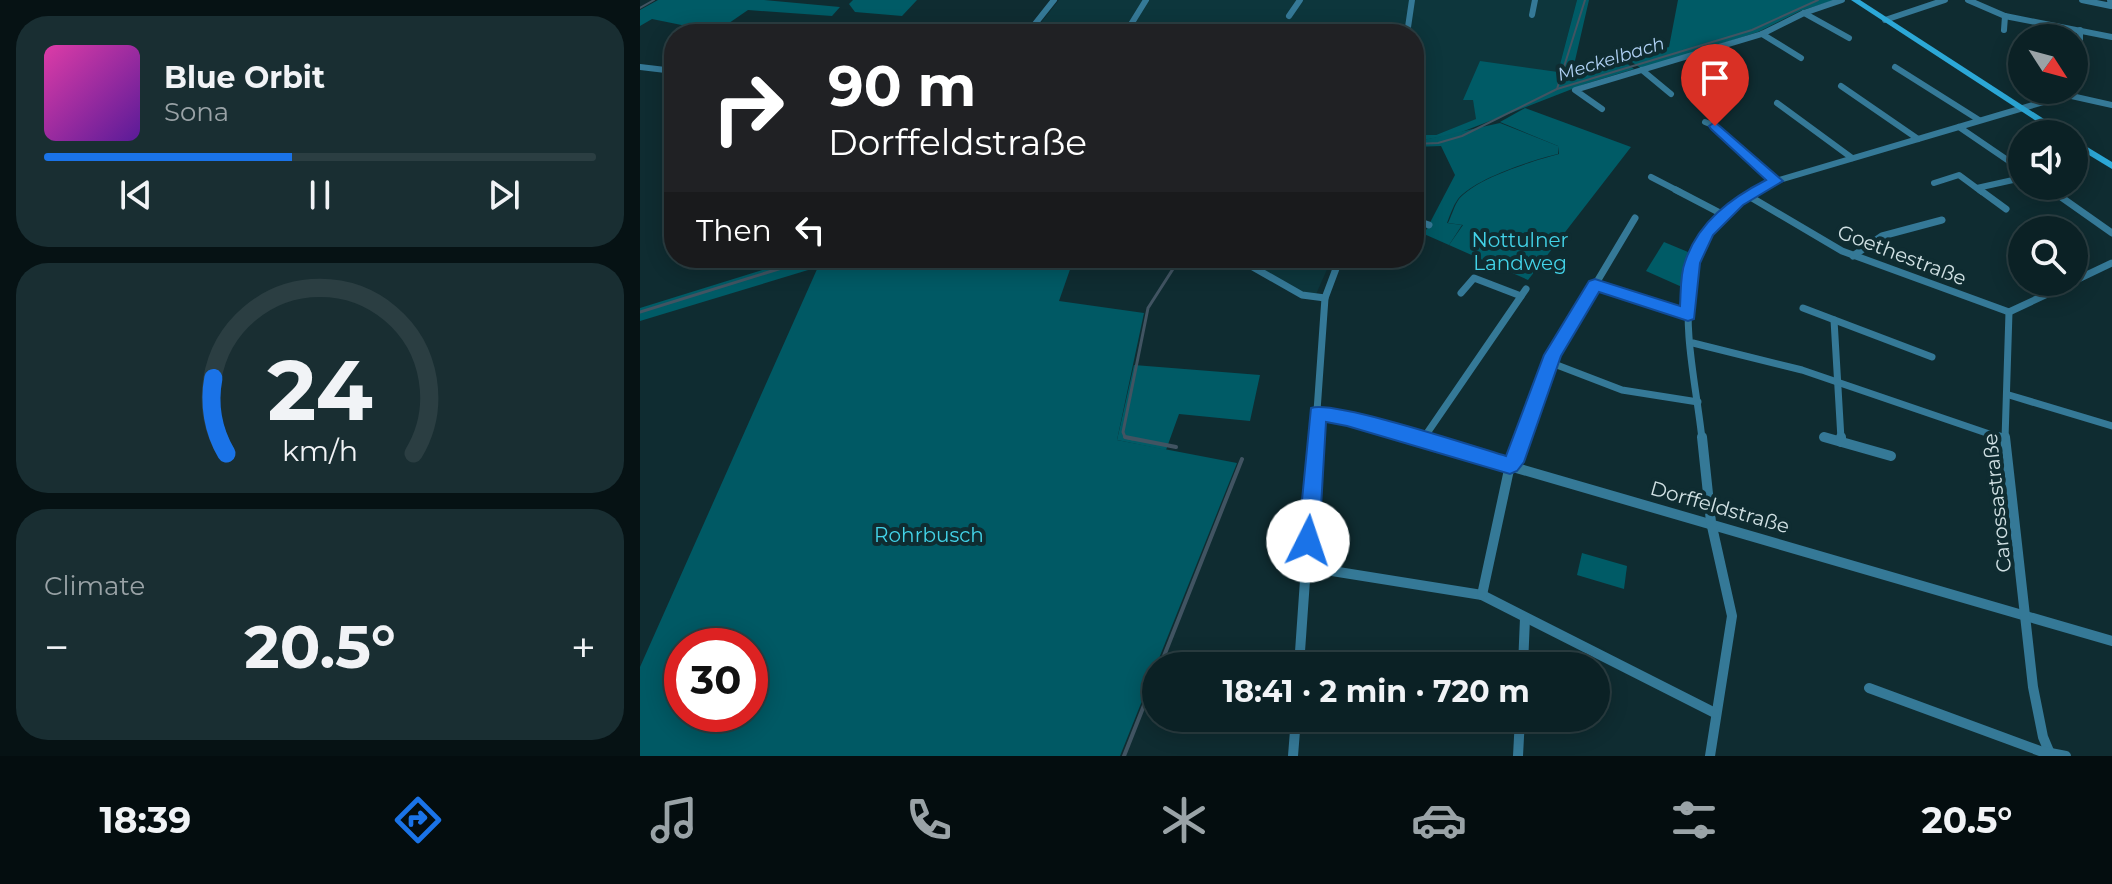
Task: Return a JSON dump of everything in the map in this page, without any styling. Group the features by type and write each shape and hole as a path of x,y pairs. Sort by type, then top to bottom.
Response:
{"main road":[{"path":"1855,0 2040,120"},
{"path":"2088,151 2112,166"}],"street":[{"path":"1035,24 1054,0"},
{"path":"1131,24 1146,0"},
{"path":"1289,16 1300,0"},
{"path":"1408,24 1412,0"},
{"path":"1532,15 1535,0"},
{"path":"1602,109 1575,90 1762,34 1804,13 1842,0"},
{"path":"1885,20 1945,0"},
{"path":"1968,0 2005,16 2048,24"},
{"path":"2082,0 2112,6"},
{"path":"2110,0 2112,19"},
{"path":"1804,13 1849,35"},
{"path":"2004,30 2005,16"},
{"path":"2088,32 2112,37"},
{"path":"1762,34 1801,58"},
{"path":"1707,51 1741,76"},
{"path":"640,67 664,70"},
{"path":"1895,67 1979,120"},
{"path":"1642,70 1671,94"},
{"path":"1841,86 1918,139"},
{"path":"1710,756 1732,616 1711,522 1688,314 1692,263 1707,232 1722,214 1747,195 1776,181 2067,95 2112,105"},
{"path":"1777,103 1852,158"},
{"path":"1705,122 1715,126 1776,181"},
{"path":"1959,127 2008,160"},
{"path":"1934,183 1959,175 2006,209"},
{"path":"1651,177 1722,214"},
{"path":"1977,188 2008,181"},
{"name":"Goethestraße","path":"1747,195 1853,256 2009,312"},
{"path":"2065,200 2112,233"},
{"path":"1482,595 1510,465 1517,456 1549,362 1635,218"},
{"path":"1853,256 1860,248 1884,236 1942,220"},
{"path":"1424,223 1429,225"},
{"path":"2088,275 2112,263"},
{"path":"1255,268 1302,295 1325,298"},
{"path":"1300,652 1325,298 1336,268"},
{"path":"1422,440 1523,292 1474,278 1461,293"},
{"path":"1595,285 1688,314"},
{"path":"2009,312 2043,296"},
{"path":"1803,308 1932,357"},
{"name":"Carossastraße","path":"2009,312 2009,395 2005,439 2033,687 2043,737 2051,754"},
{"path":"1834,320 1835,381 1841,442"},
{"path":"1693,343 1835,381 2005,439"},
{"path":"1549,362 1589,380 1626,391 1698,402"},
{"path":"2009,395 2112,426"},
{"name":"Dorffeldstraße","path":"1317,413 1333,414 1711,522 2112,641"},
{"path":"1824,437 1891,456"},
{"path":"1307,567 1482,595 1715,713"},
{"path":"1524,652 1525,618"},
{"path":"1869,688 2040,751 2066,756"},
{"path":"1293,756 1295,732"},
{"path":"1518,756 1519,732"}],"shaded area":[{"path":"1059,0 1577,0 1558,72 1464,100 1473,100 1477,119 1436,135 1424,135 1424,24 1040,24"},
{"path":"1260,268 1328,268 1314,299"}],"green space":[{"path":"658,0 764,0 840,7 832,16 748,10 728,24 677,24 652,19 640,26 640,10"},
{"path":"853,0 917,0 902,16 855,12 849,4"},
{"path":"1577,0 1589,0 1571,78 1624,61 1634,69 1585,84 1459,133 1424,140 1424,135 1436,135 1476,119 1473,100 1463,100 1480,61 1558,72"},
{"path":"1678,0 1835,0 1800,11 1758,32 1642,69 1629,60 1669,47"},
{"name":"Nottulner Landweg","path":"1525,108 1631,147 1528,280 1449,245 1463,225 1448,223 1459,199 1478,184 1506,171 1559,154 1558,146 1500,122"},
{"path":"1500,123 1558,146 1558,154 1504,171 1466,192 1456,202 1447,223 1462,225 1449,245 1424,234 1455,175 1441,146 1424,147 1424,140"},
{"path":"1664,242 1688,252 1682,287 1646,271"},
{"path":"769,268 815,268 640,321 640,308"},
{"name":"Rohrbusch","path":"818,268 1071,268 1059,301 1144,313 1117,440 1237,463 1162,652 1142,652 1142,701 1120,756 640,756 640,667"},
{"path":"1134,365 1260,375 1250,421 1179,414 1166,450 1117,440"},
{"path":"1582,553 1627,566 1624,589 1577,575"}],"waterway":[{"path":"640,8 654,0"},
{"path":"1557,89 1585,0"},
{"name":"Meckelbach","path":"1557,89 1752,30 1818,0"},
{"name":"Meckelbach","path":"1424,144 1462,136 1557,89"},
{"name":"Meckelbach","path":"640,312 782,268"},
{"path":"1125,437 1123,432 1148,308 1174,268"},
{"path":"1125,437 1176,447"},
{"path":"1125,437 1133,439"},
{"path":"1166,652 1242,459"},
{"path":"1124,756 1142,710"}],"route":[{"path":"1308,541 1317,413 1333,414 1510,465 1517,456 1552,355 1595,285 1688,314 1692,263 1707,232 1737,201 1776,181 1715,126"}]}
